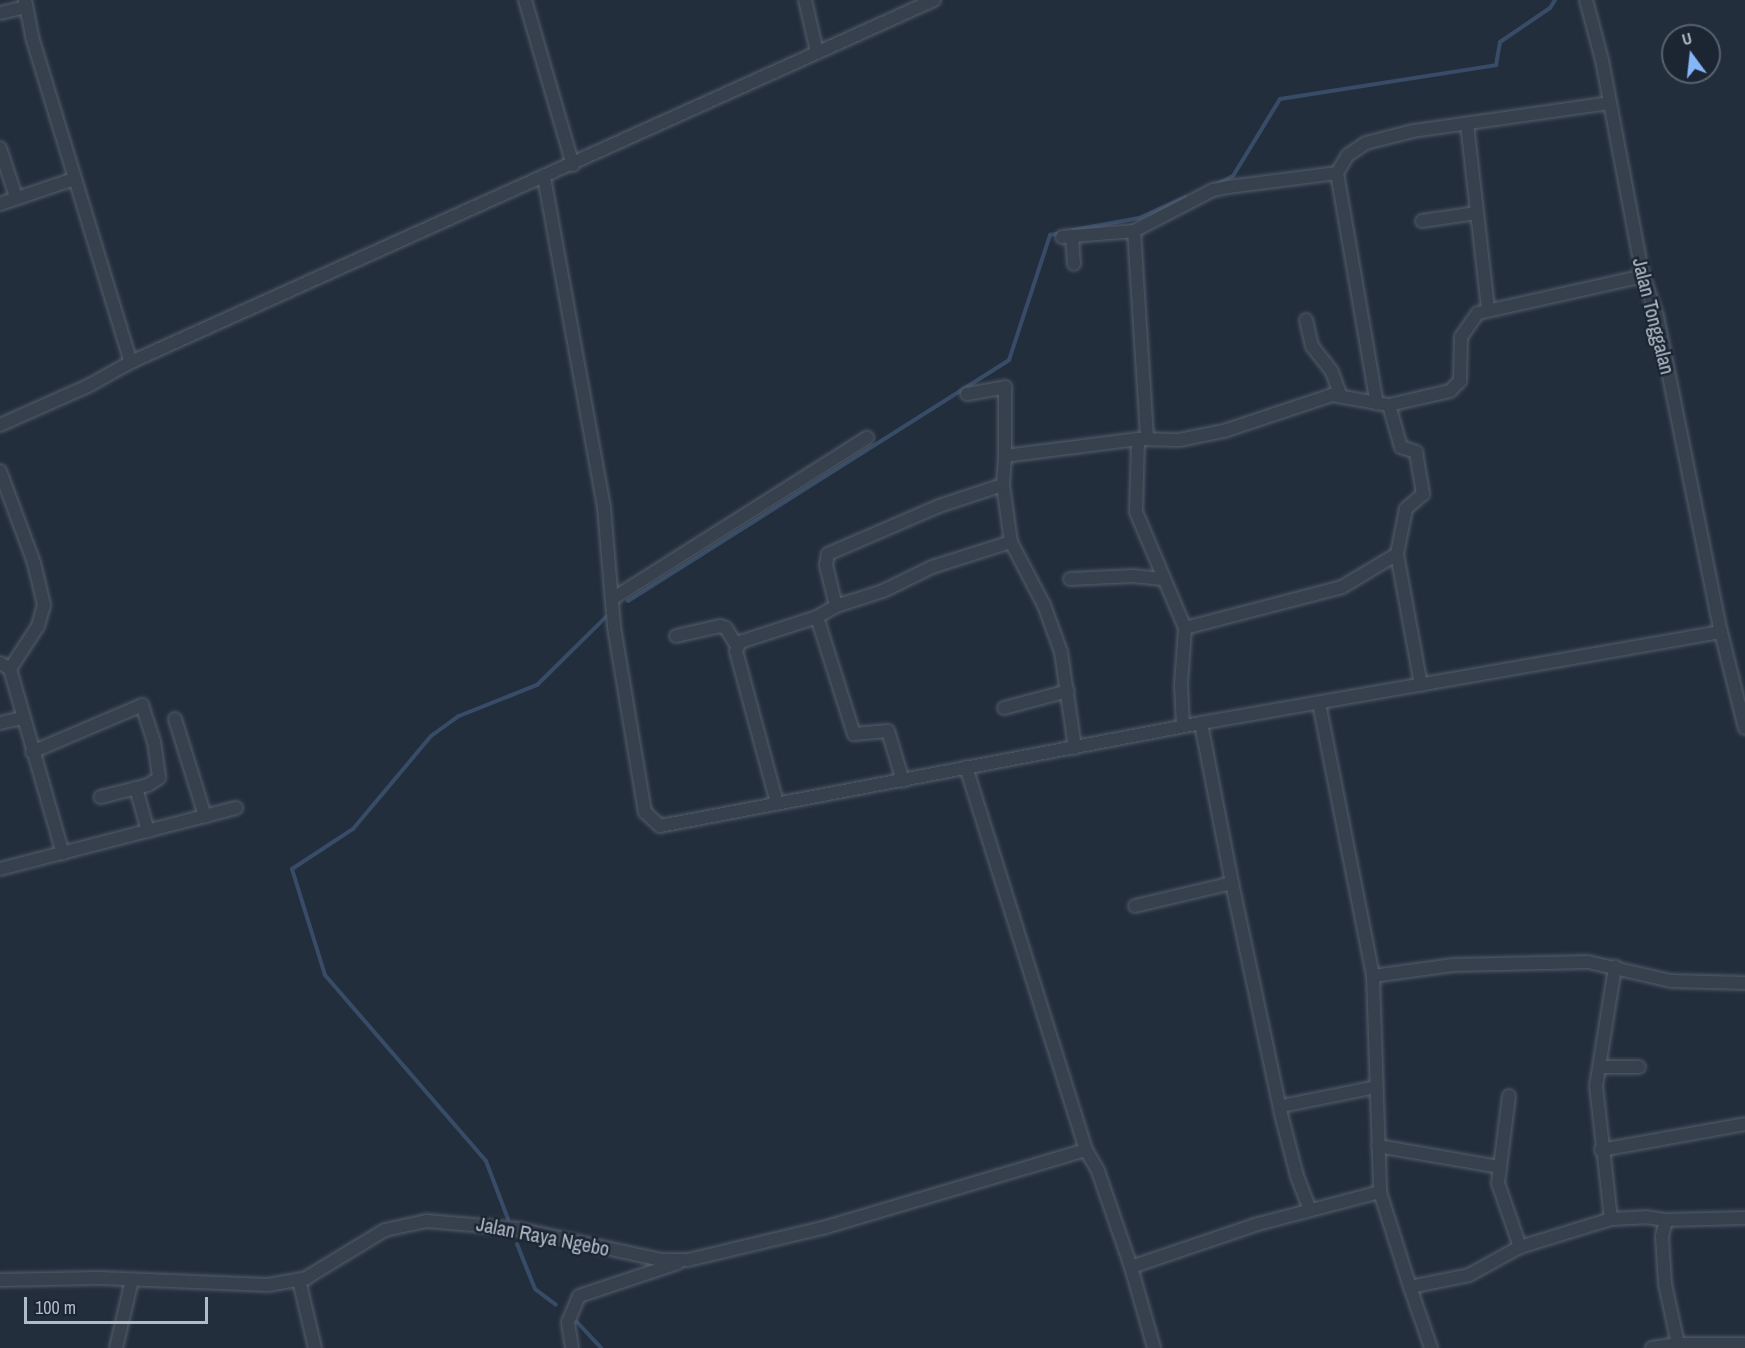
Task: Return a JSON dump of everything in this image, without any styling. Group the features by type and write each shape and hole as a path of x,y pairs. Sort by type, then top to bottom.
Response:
{"street":[{"path":"525,0 573,165"},
{"path":"805,0 817,52"},
{"path":"0,425 88,386 131,362 573,165 934,0"},
{"name":"Jalan Tonggalan","path":"1586,0 1610,103 1643,276 1657,316 1721,632 1745,728"},
{"path":"0,13 25,3 74,179 131,362"},
{"path":"1421,685 1397,554 1406,509 1423,494 1416,452 1401,447 1383,405 1337,173 1348,155 1366,142 1413,131 1610,103"},
{"path":"1467,124 1488,309"},
{"path":"0,148 16,197"},
{"path":"1074,264 1067,237 1134,231 1213,190 1337,173"},
{"path":"544,177 604,507 612,599 649,819 660,826 678,825 777,802 903,781 1184,726 1721,632"},
{"path":"0,204 74,179"},
{"path":"1422,221 1476,213"},
{"path":"1134,231 1142,438 1136,512 1163,579 1177,602 1185,628 1181,685 1184,726"},
{"path":"1005,456 1142,438 1179,440 1224,431 1340,394 1383,405 1457,386 1461,337 1469,321 1488,309 1643,276"},
{"path":"1306,320 1312,346 1332,372 1340,394"},
{"path":"967,394 1005,387 1003,485 1011,542 1044,605 1061,651 1075,748"},
{"path":"612,599 867,438"},
{"path":"0,471 34,563 44,605 38,626 5,666 63,854"},
{"path":"836,606 826,565 828,554 939,506 1003,485"},
{"path":"737,646 750,637 817,617 836,606 883,591 932,567 1011,542"},
{"path":"1185,628 1342,587 1397,554"},
{"path":"1070,579 1133,576 1163,579"},
{"path":"817,617 854,734 888,731 903,781"},
{"path":"676,636 720,626 726,628 737,646 777,802"},
{"path":"1004,708 1068,692"},
{"path":"1319,703 1373,976 1380,1192 1431,1348"},
{"path":"32,752 142,705 160,772 155,783 101,797"},
{"path":"0,723 22,718"},
{"path":"175,719 205,816"},
{"path":"1201,723 1281,1114 1297,1176 1311,1210"},
{"path":"966,767 1086,1150 1098,1171 1131,1267 1154,1348"},
{"path":"136,788 148,831"},
{"path":"0,869 236,808"},
{"path":"1135,906 1232,883"},
{"path":"1373,976 1453,965 1588,962 1671,981 1745,983"},
{"path":"1611,1219 1601,1150 1596,1086 1601,1067 1615,968"},
{"path":"1601,1067 1639,1067"},
{"path":"1287,1106 1376,1087"},
{"path":"1509,1096 1499,1188 1520,1247"},
{"path":"1601,1150 1745,1124"},
{"path":"1378,1146 1500,1167"},
{"name":"Jalan Raya Ngebo","path":"0,1280 132,1280 268,1286 299,1280 385,1230 427,1221 519,1229 661,1260 688,1260 826,1227 1086,1150"},
{"path":"1131,1267 1311,1210 1380,1192"},
{"path":"1410,1287 1469,1275 1520,1247 1611,1219 1636,1216 1666,1220 1745,1218"},
{"path":"1666,1220 1662,1236 1665,1284 1678,1346"},
{"path":"572,1348 568,1322 579,1296 688,1260"},
{"path":"116,1348 132,1280"},
{"path":"299,1280 315,1348"},
{"path":"1652,1348 1745,1344"}],"waterway":[{"path":"1215,185 1233,176 1280,99 1496,65 1500,42 1550,8 1555,0"},
{"path":"1073,230 1139,218 1186,197"},
{"path":"628,601 1009,360 1050,235 1060,233"},
{"path":"508,1219 486,1161 325,975 292,869 353,829 431,736 459,716 537,685 606,617"},
{"path":"517,1244 535,1289 556,1305"},
{"path":"577,1322 601,1348"}]}
